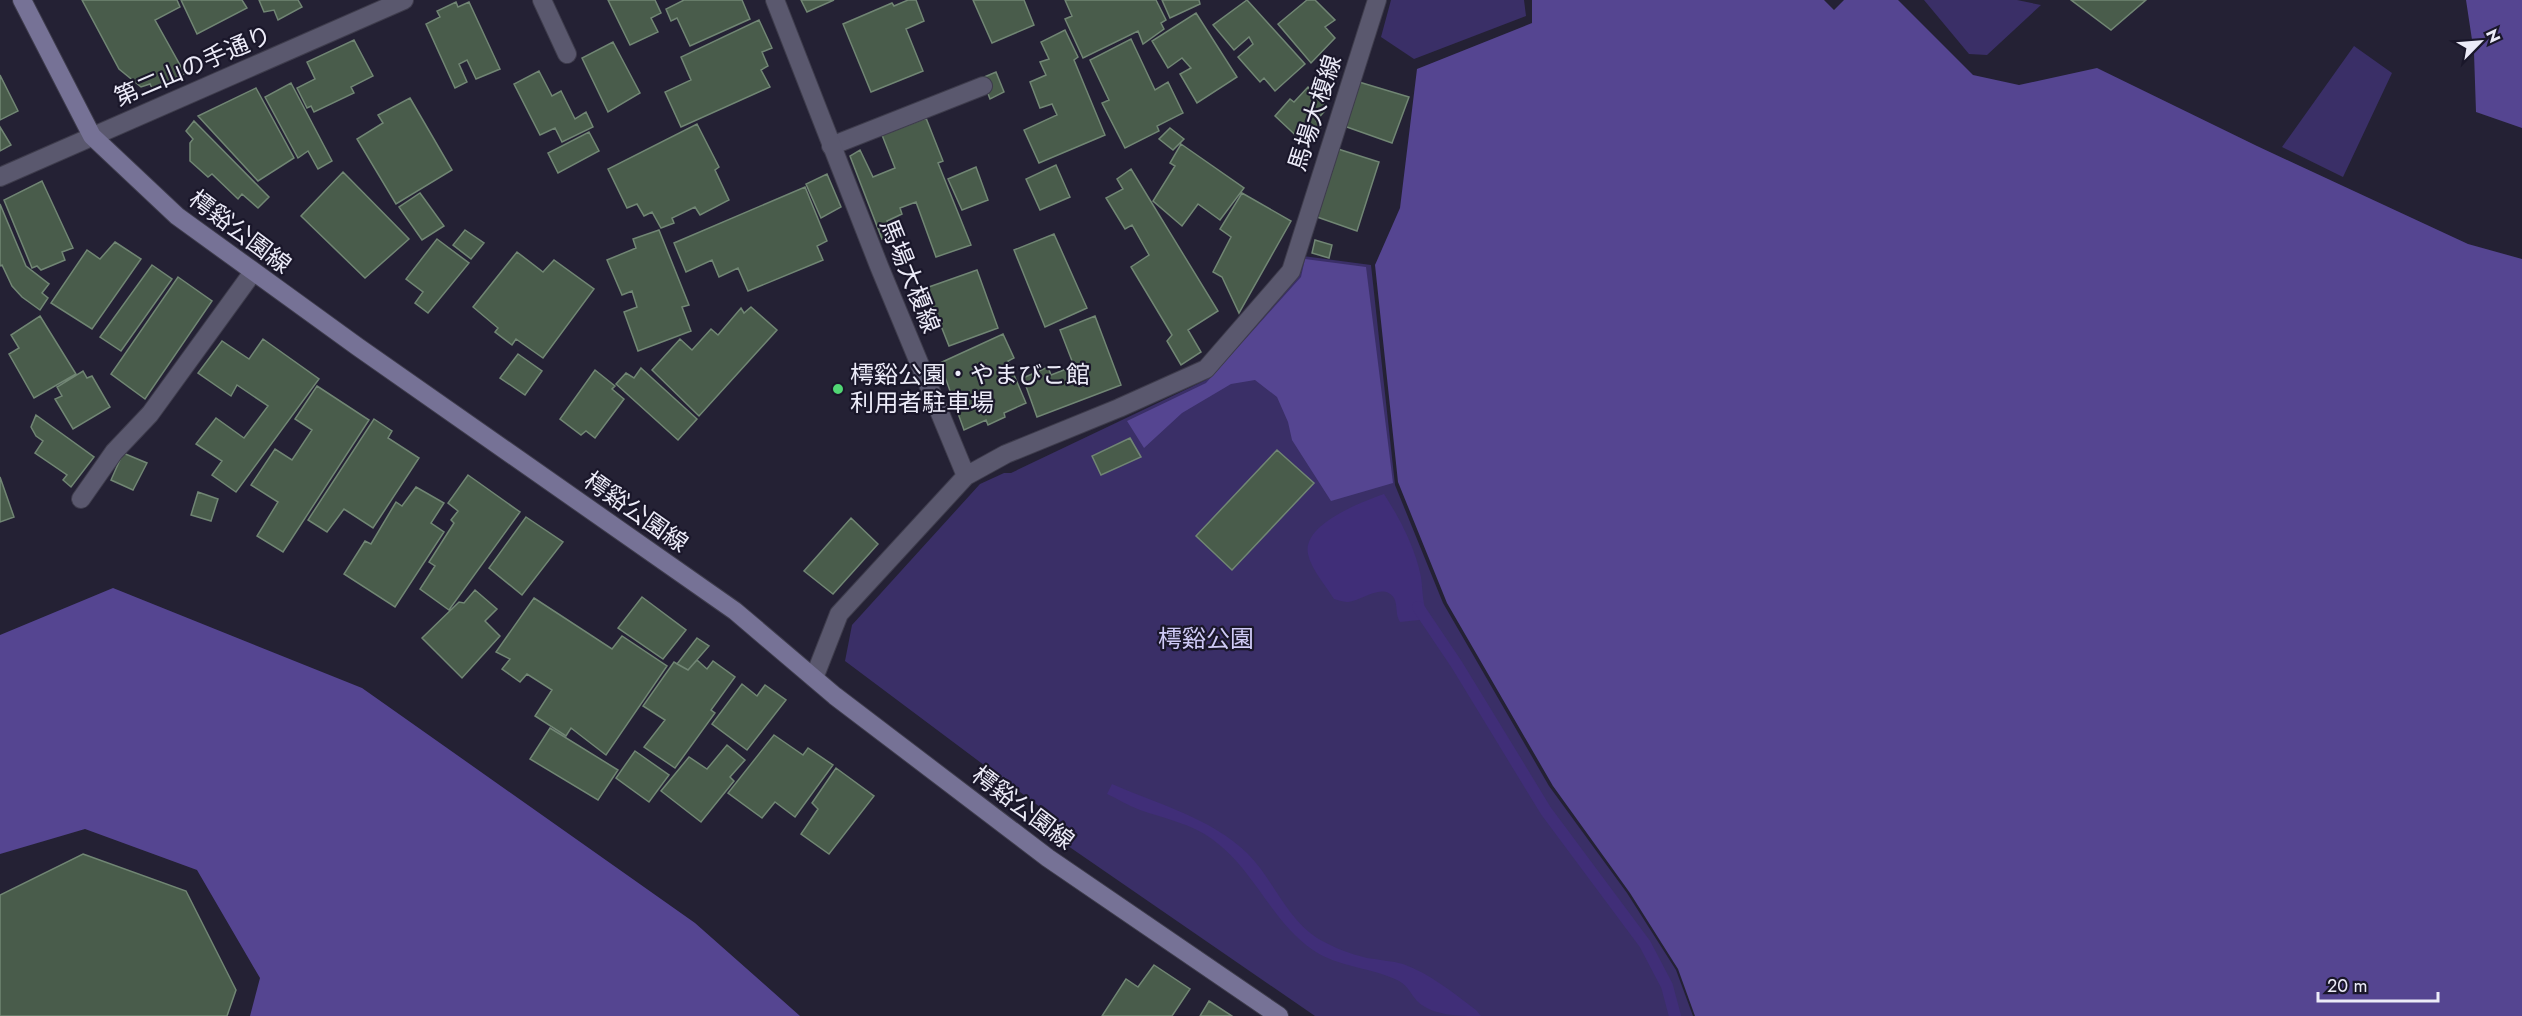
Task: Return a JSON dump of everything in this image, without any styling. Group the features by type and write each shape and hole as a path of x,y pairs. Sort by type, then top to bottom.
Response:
{"main road":[{"name":"樗谿公園線","path":"22,0 92,136 177,216 735,611 814,678 1048,858 1279,1016"}],"street":[{"name":"第二山の手通り","path":"0,177 404,0"},
{"path":"542,0 567,54"},
{"name":"馬場大榎線","path":"775,0 831,146 966,476 1006,454 1119,408 1206,369 1291,272 1377,0"},
{"path":"831,146 983,87"},
{"path":"81,499 114,452 150,414 253,272"},
{"path":"814,678 839,614 966,476"}],"green space":[{"path":"1391,0 1524,0 1526,16 1414,59 1381,37"},
{"path":"1924,0 2017,0 2041,5 1987,55 1969,54"},
{"path":"2354,46 2392,73 2343,177 2282,147"},
{"name":"樗谿公園","path":"1303,256 1371,265 1395,485 1443,603 1549,786 1627,893 1676,970 1693,1016 1315,1016 1055,837 1056,819 845,661 852,625 980,484 1004,473 1011,473 1206,380 1298,274"}],"shaded area":[{"path":"1532,0 1824,0 1834,10 1844,0 1898,0 1973,75 2019,85 2097,68 2257,146 2468,244 2522,259 2522,1016 1695,1016 1678,969 1630,893 1553,786 1447,603 1398,482 1375,265 1400,208 1417,69 1532,23"},
{"path":"2466,0 2522,0 2522,128 2476,112 2474,53"},
{"path":"1305,259 1366,267 1393,483 1331,501 1292,440 1288,422 1277,397 1255,380 1231,384 1182,413 1144,448 1127,421 1206,383 1301,277"},
{"path":"1384,494 1401,523 1415,555 1429,619 1400,622 1394,598 1384,592 1348,602 1334,599 1310,560 1309,543 1314,533 1324,524 1349,509"},
{"path":"113,588 362,688 695,923 800,1016 250,1016 260,978 197,870 85,829 0,854 0,635"},
{"path":"1112,784 1201,821 1233,841 1257,864 1297,920 1317,938 1354,954 1413,968 1441,984 1481,1016 1455,1015 1431,1010 1417,1001 1399,981 1345,964 1313,950 1285,925 1227,851 1212,839 1186,825 1132,807 1107,794"}],"building":[{"path":"82,0 177,0 180,7 155,20 185,74 152,88 150,84 141,87 119,69"},
{"path":"181,0 242,0 247,8 197,34"},
{"path":"259,0 298,0 302,7 278,20 274,10 264,12"},
{"path":"608,0 655,0 661,13 651,18 658,32 630,45"},
{"path":"684,0 742,0 750,19 690,46 677,18 671,21 666,9"},
{"path":"801,0 834,0 807,12"},
{"path":"908,0 916,0 924,21 906,29 923,71 871,92 843,24 892,3 894,6"},
{"path":"973,0 1024,0 1034,25 992,43"},
{"path":"1065,0 1156,0 1166,20 1161,23 1164,29 1143,44 1138,31 1083,58 1065,19 1072,16"},
{"path":"1162,0 1199,0 1200,4 1170,18"},
{"path":"1247,0 1305,64 1275,91 1264,78 1260,82 1238,57 1253,44 1249,37 1234,50 1213,25"},
{"path":"1307,0 1315,0 1335,20 1325,27 1335,38 1311,63 1278,24"},
{"path":"2071,0 2146,0 2111,30"},
{"path":"456,2 458,7 469,2 500,69 476,79 467,60 459,64 467,82 455,88 426,24 440,17 437,11"},
{"path":"1196,13 1237,77 1197,103 1180,74 1191,68 1182,58 1168,68 1152,41"},
{"path":"759,20 772,48 762,52 768,66 761,70 770,87 681,127 665,92 691,80 681,57"},
{"path":"1065,30 1078,57 1074,60 1105,135 1039,163 1024,130 1057,115 1052,104 1040,108 1030,82 1046,75 1040,62 1049,59 1041,42"},
{"path":"1131,39 1155,90 1168,82 1183,113 1157,126 1159,131 1125,148 1102,103 1109,100 1090,60"},
{"path":"354,40 373,76 351,87 354,93 314,112 311,106 307,108 297,88 315,79 307,62"},
{"path":"613,42 640,93 608,112 582,58"},
{"path":"539,71 552,96 561,91 575,119 586,112 593,127 562,142 555,128 540,135 514,84"},
{"path":"996,72 1004,92 990,99 982,78"},
{"path":"0,75 18,111 0,120"},
{"path":"1359,82 1409,97 1392,143 1344,126"},
{"path":"291,83 332,161 318,169 308,151 298,158 265,97"},
{"path":"1308,87 1328,107 1316,121 1322,126 1306,145 1275,116 1290,99 1294,102"},
{"path":"256,88 294,158 258,181 198,116"},
{"path":"410,98 452,170 396,204 357,139 383,123 378,115"},
{"path":"926,118 943,161 938,163 971,245 936,257 916,202 900,208 902,214 887,221 892,236 882,239 850,156 860,150 873,177 895,168 882,135"},
{"path":"194,121 269,197 258,208 242,194 238,199 212,174 208,177 190,161 190,143 193,139 186,131"},
{"path":"697,124 719,167 715,170 729,200 700,215 695,207 672,218 674,223 661,228 652,212 644,216 637,204 627,208 608,169"},
{"path":"0,127 11,145 0,151"},
{"path":"1170,128 1184,139 1173,150 1159,139"},
{"path":"589,132 599,151 558,173 548,153"},
{"path":"1181,144 1244,188 1220,220 1198,204 1182,226 1153,201 1175,166 1170,163"},
{"path":"1338,149 1379,162 1357,231 1317,217"},
{"path":"1056,165 1070,197 1040,210 1026,179"},
{"path":"976,167 988,200 962,210 948,179"},
{"path":"1131,169 1218,311 1188,330 1201,352 1181,365 1167,341 1172,335 1131,267 1149,255 1132,225 1125,229 1106,198 1123,189 1117,179"},
{"path":"343,172 409,239 365,278 301,216"},
{"path":"827,174 841,207 821,218 806,184"},
{"path":"42,181 73,248 62,252 65,260 41,270 37,266 32,268 4,200"},
{"path":"805,187 827,241 817,246 823,260 748,291 738,268 719,277 712,260 686,272 674,243"},
{"path":"420,193 444,226 422,240 399,207"},
{"path":"1242,193 1291,221 1239,313 1222,277 1213,272 1231,237 1220,229"},
{"path":"0,204 26,266 49,284 42,293 48,298 40,310 22,297 12,286 2,265 0,266"},
{"path":"465,230 484,243 471,259 453,245"},
{"path":"659,230 689,305 682,307 691,331 638,351 624,312 637,307 632,291 622,295 607,260 636,248 633,239"},
{"path":"1054,234 1087,308 1045,327 1014,250"},
{"path":"437,239 469,263 428,313 415,303 423,292 406,279"},
{"path":"1315,240 1332,245 1329,258 1312,253"},
{"path":"115,242 141,259 92,329 51,303 87,250 100,259"},
{"path":"517,252 543,272 554,260 594,289 543,358 516,339 512,345 495,332 498,328 473,307"},
{"path":"152,265 172,279 121,351 100,337"},
{"path":"977,270 998,328 949,346 926,288"},
{"path":"178,277 212,301 145,399 111,374"},
{"path":"751,307 777,330 699,416 652,370 680,339 692,350 711,329 718,335 741,308 744,313"},
{"path":"40,316 76,374 34,398 9,354 19,348 11,335"},
{"path":"1095,316 1121,385 1037,417 1023,378 1048,367 1051,375 1074,366 1060,330"},
{"path":"1003,334 1014,358 1008,361 1026,403 1004,413 1005,417 988,425 986,420 964,430 940,363"},
{"path":"263,339 319,379 236,492 212,475 222,461 196,444 216,418 244,438 268,406 237,385 231,396 198,373 222,341 249,359"},
{"path":"518,354 542,371 525,395 500,378"},
{"path":"641,368 697,419 678,440 616,384 626,373 634,378"},
{"path":"595,370 615,386 612,389 624,399 595,438 586,431 581,435 560,419"},
{"path":"83,371 87,378 92,376 110,407 73,429 55,399 62,396 57,387"},
{"path":"317,386 369,420 283,552 257,536 278,502 251,485 275,449 292,460 312,430 295,419"},
{"path":"36,415 94,457 71,487 63,480 67,475 35,453 43,441 36,436 31,427"},
{"path":"374,419 392,431 388,438 419,458 373,528 344,509 327,532 308,520"},
{"path":"1130,438 1141,457 1101,475 1092,456"},
{"path":"1277,450 1314,483 1232,570 1196,536"},
{"path":"123,453 147,463 133,490 111,480"},
{"path":"468,475 520,512 449,610 420,589 435,566 429,562 454,523 451,520 458,511 448,503"},
{"path":"0,477 14,517 0,522"},
{"path":"416,487 444,503 431,523 444,532 395,607 344,574 365,541 371,544 396,502 402,506"},
{"path":"198,492 218,499 211,521 191,515"},
{"path":"526,517 563,542 522,595 489,568"},
{"path":"851,518 878,544 833,594 804,571"},
{"path":"475,590 497,609 485,621 500,636 462,678 422,638 459,602 464,603"},
{"path":"642,597 686,630 663,659 618,628"},
{"path":"534,598 612,649 622,636 667,666 606,755 571,728 566,736 535,716 552,690 527,674 520,682 502,669 510,659 496,652"},
{"path":"697,638 709,646 688,670 677,664"},
{"path":"697,660 707,669 713,661 735,677 711,710 715,713 675,768 644,747 665,720 643,706 674,662 688,670"},
{"path":"742,684 757,696 765,685 786,700 747,750 712,724"},
{"path":"550,728 618,770 598,800 530,759"},
{"path":"774,735 803,755 808,748 833,765 795,817 775,802 762,818 728,793"},
{"path":"727,745 745,760 730,777 734,781 701,822 661,791 689,757 707,769"},
{"path":"635,751 669,775 649,802 616,778"},
{"path":"836,768 874,796 829,854 801,834 818,809 812,803"},
{"path":"83,854 186,891 236,990 227,1016 0,1016 0,895"},
{"path":"1154,965 1190,989 1172,1016 1102,1016 1126,979 1138,987"},
{"path":"1209,1001 1232,1016 1200,1016"}],"waterway":[{"path":"1418,607 1457,665 1546,811 1645,944 1667,986 1675,1016"}],"place":[{"name":"樗谿公園・やまびこ館 利用者駐車場","path":"838,389"}]}
